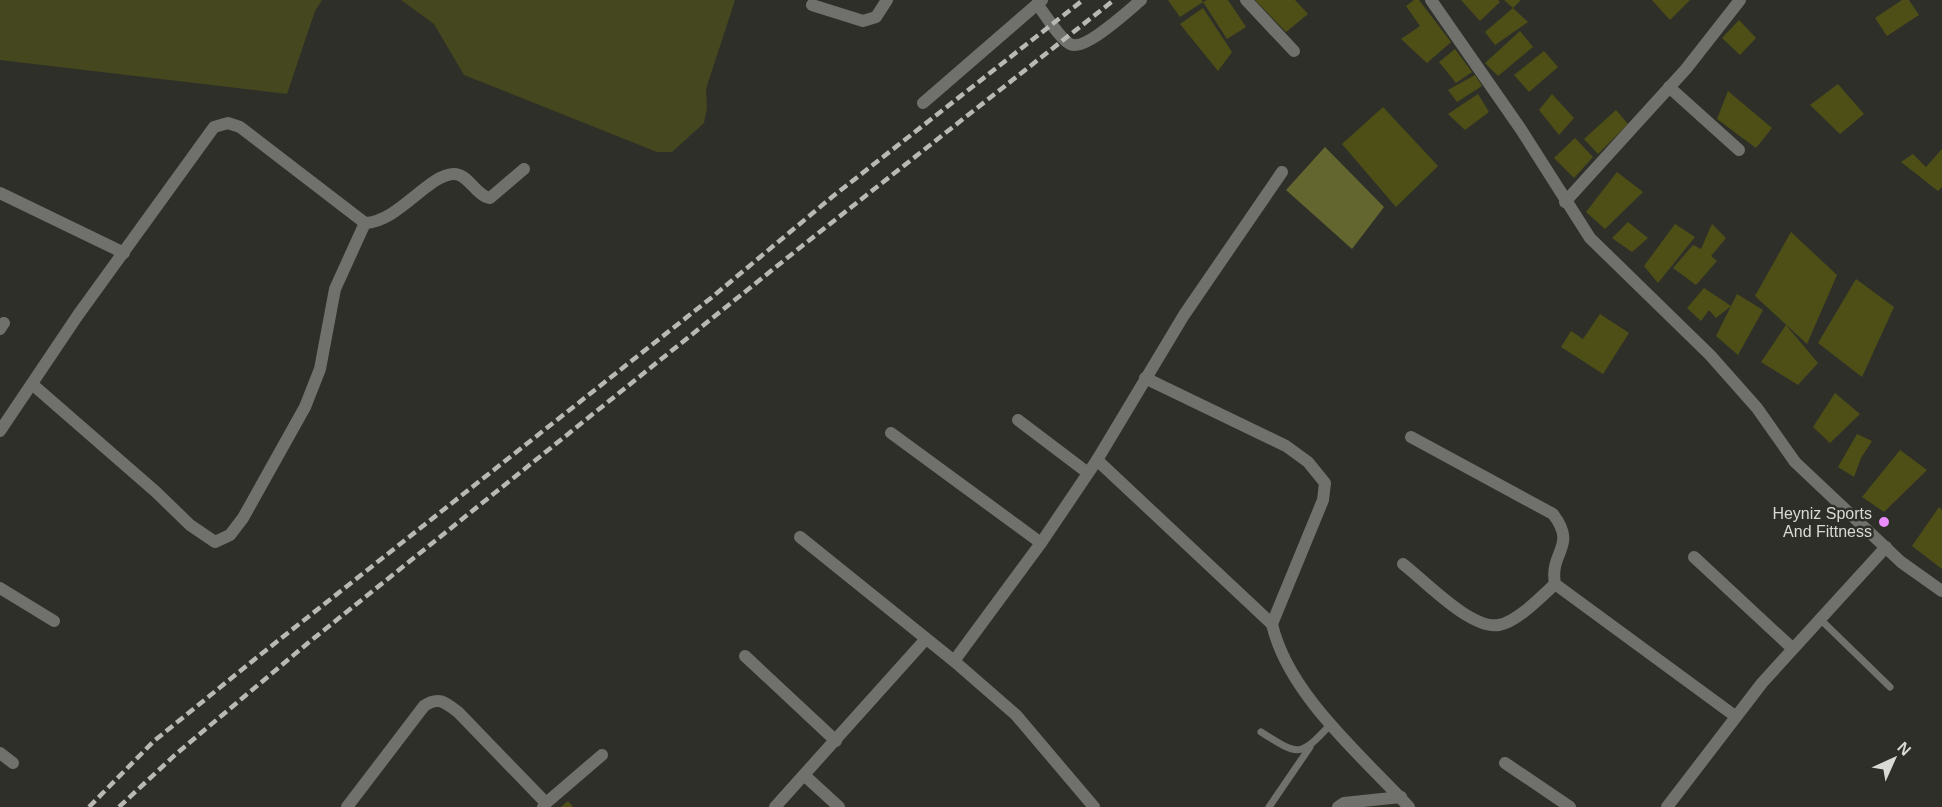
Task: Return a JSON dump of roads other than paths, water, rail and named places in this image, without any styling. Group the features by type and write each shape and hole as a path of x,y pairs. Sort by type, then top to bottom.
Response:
{"street":[{"path":"812,5 863,21 876,17 887,0"},
{"path":"923,103 1039,2 1064,39 1071,45 1078,46 1089,41 1141,0"},
{"path":"1246,0 1294,51"},
{"path":"1431,0 1520,128 1590,238 1710,355 1757,408 1795,462 1886,548 1942,591"},
{"path":"1565,202 1669,87 1740,0"},
{"path":"1669,87 1739,150"},
{"path":"0,431 204,138 214,127 228,123 240,127 365,223 376,223 443,177 453,174 461,175 483,197 490,198 524,169"},
{"path":"954,661 1041,543 1097,460 1184,315 1282,172"},
{"path":"0,193 124,253"},
{"path":"32,384 156,492 202,536 215,542 230,535 243,518 305,407 320,369 335,289 365,223"},
{"path":"1145,378 1286,446 1308,462 1324,483 1323,500 1272,624"},
{"path":"1018,420 1088,473"},
{"path":"891,433 1041,543"},
{"path":"1411,437 1553,514 1563,527 1565,540 1552,569 1555,584 1736,716"},
{"path":"1097,460 1272,624 1276,642 1293,677 1409,807"},
{"path":"800,537 925,640 954,661 1016,715 1094,807"},
{"path":"1667,807 1736,716 1792,648 1886,548"},
{"path":"1694,557 1792,648"},
{"path":"1403,564 1471,619 1487,626 1502,625 1529,609 1555,584"},
{"path":"0,588 54,621"},
{"path":"775,807 925,640"},
{"path":"745,656 836,741"},
{"path":"347,807 424,706 432,700 443,700 458,712 545,805 602,755"},
{"path":"0,753 13,764"},
{"path":"1505,764 1570,807"},
{"path":"804,775 838,807"},
{"path":"1338,807 1344,803 1401,797"}],"lane":[{"path":"1820,619 1890,687"},
{"path":"1269,807 1310,746 1332,723"},
{"path":"1261,732 1290,750 1298,751 1310,746"}],"railway":[{"path":"89,807 154,741 711,298 832,197 1083,0"},
{"path":"119,807 176,754 308,643 802,246 1114,0"}],"place":[{"name":"Heyniz Sports And Fittness","path":"1884,522"}]}
